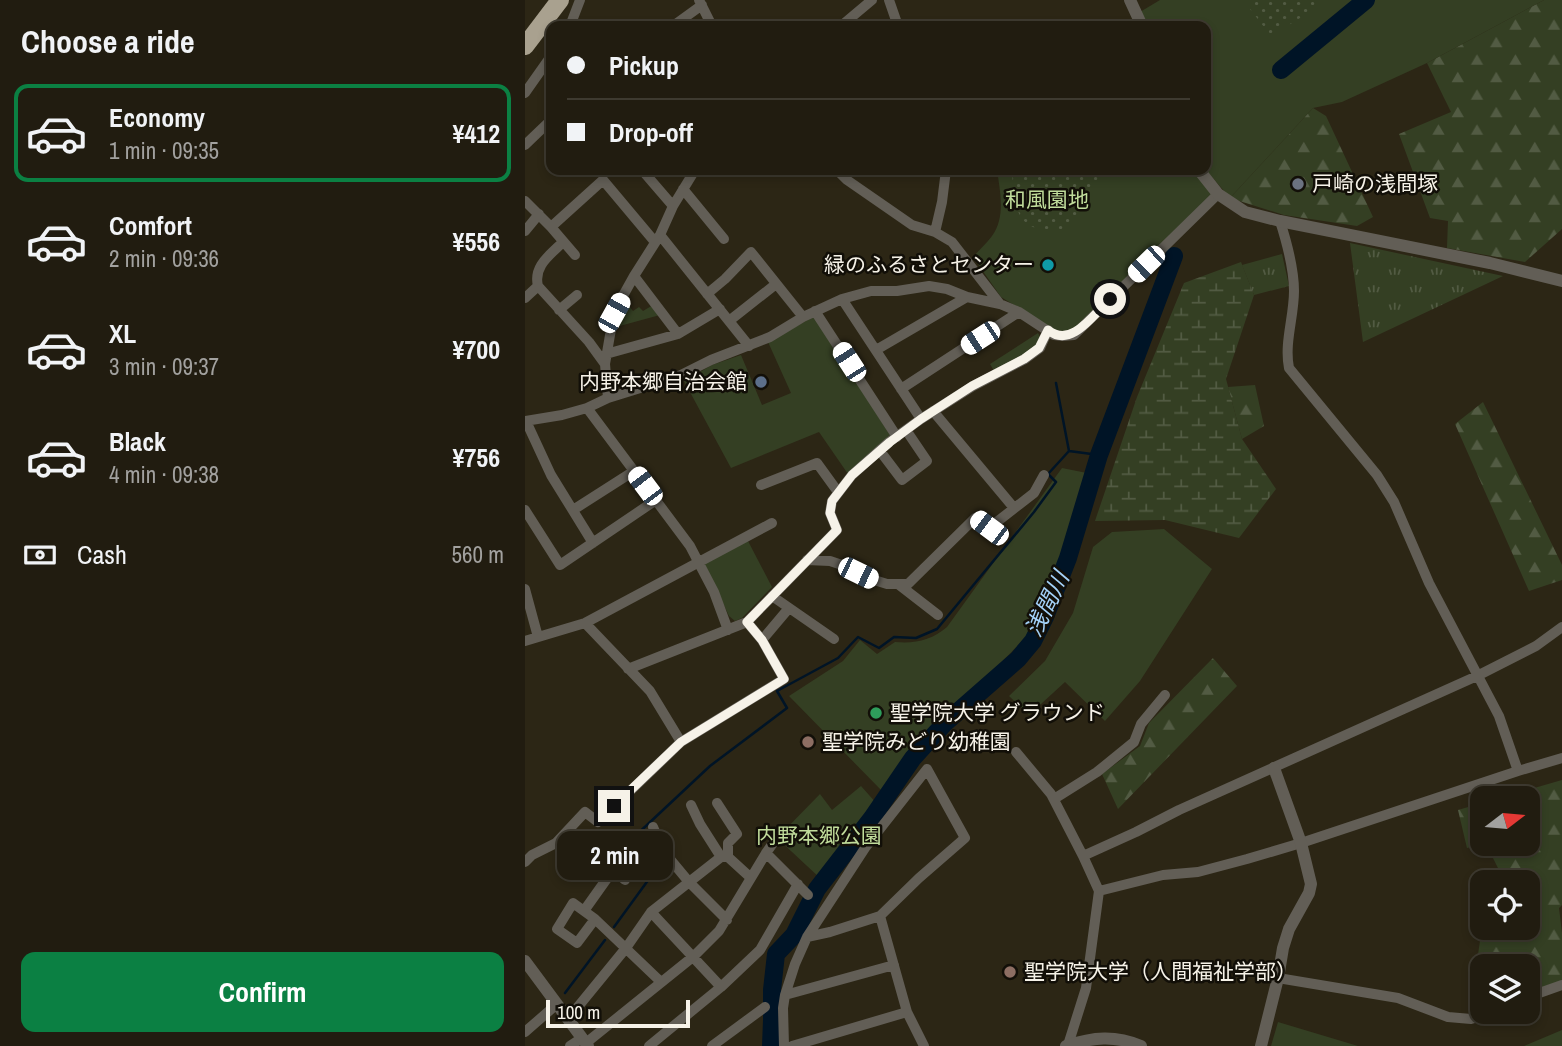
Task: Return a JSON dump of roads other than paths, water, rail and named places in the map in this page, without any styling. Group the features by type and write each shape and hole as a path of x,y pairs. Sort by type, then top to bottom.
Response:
{"highway":[{"path":"525,46 560,0"}],"street":[{"path":"572,21 580,0"},
{"path":"847,21 872,0"},
{"path":"889,0 896,21"},
{"path":"1130,0 1140,21"},
{"path":"679,21 701,3 710,21"},
{"path":"525,93 546,67"},
{"path":"525,145 546,126"},
{"path":"543,130 546,134"},
{"path":"646,175 673,206"},
{"path":"608,398 606,359 614,313 691,175"},
{"path":"842,175 912,225 935,232 952,242 1000,304"},
{"path":"935,232 945,175"},
{"path":"1203,175 1218,194 1245,212 1490,263 1562,281"},
{"path":"551,227 603,180 707,294 749,346"},
{"path":"683,189 724,239"},
{"path":"593,543 551,475 525,421 587,408 608,398 678,376 770,337 803,317 842,299 871,292 929,286 947,289 1019,312 1054,335 1074,335 1218,194"},
{"path":"525,201 575,255"},
{"path":"525,231 539,214"},
{"path":"1280,221 1294,292 1287,356 1289,368 1377,475 1394,502 1429,583 1499,716 1518,771"},
{"path":"563,242 540,266 535,276 538,286 606,359"},
{"path":"707,294 751,252 803,317"},
{"path":"633,276 678,334"},
{"path":"729,321 776,284"},
{"path":"525,298 538,286"},
{"path":"559,310 577,295"},
{"path":"876,351 967,296"},
{"path":"842,299 921,419"},
{"path":"606,359 678,334 720,309"},
{"path":"815,311 901,433 927,461 902,480 880,451"},
{"path":"901,389 1019,312"},
{"path":"628,669 747,622 837,530 830,513 832,501 852,475 921,419 1039,348 1048,330"},
{"path":"587,408 700,562 728,630"},
{"path":"933,411 1014,508"},
{"path":"761,485 817,463 838,492"},
{"path":"573,510 634,471"},
{"path":"807,560 830,561 887,584 908,584 975,518 989,528 1034,493 1044,475"},
{"path":"525,510 560,565 656,500"},
{"path":"525,641 585,623 772,523"},
{"path":"898,584 938,615"},
{"path":"525,589 538,637"},
{"path":"772,596 834,639"},
{"path":"762,640 789,608"},
{"path":"525,862 532,855 556,843 585,812 598,822 681,742 784,679 762,640 747,622"},
{"path":"585,623 650,691 681,742"},
{"path":"1083,856 1477,676 1537,646 1562,627"},
{"path":"1054,799 1097,772 1135,742 1141,724 1165,695"},
{"path":"1016,752 1054,799 1099,891 1086,988 1067,1045"},
{"path":"1099,891 1163,875 1198,872 1301,844 1562,758"},
{"path":"1261,1046 1283,948 1289,929 1309,893 1311,884 1301,844 1274,768"},
{"path":"784,1046 785,995 807,937 865,848 927,769 965,838 880,916 807,937"},
{"path":"568,1019 626,948 651,912 725,857 728,843 737,834 717,803"},
{"path":"691,805 700,824 725,857 751,878"},
{"path":"653,827 664,852 727,920"},
{"path":"571,1046 586,1042 694,956 719,931 778,836"},
{"path":"556,843 613,870 625,880"},
{"path":"767,853 808,895"},
{"path":"586,908 613,870"},
{"path":"649,1046 721,987 759,950 798,884"},
{"path":"651,912 721,987"},
{"path":"880,916 907,1012 924,1046"},
{"path":"595,919 661,982"},
{"path":"525,961 586,1042"},
{"path":"785,995 894,965"},
{"path":"1278,978 1398,998 1448,1017 1470,1019"},
{"path":"1540,993 1562,985"},
{"path":"525,1032 557,1004"},
{"path":"712,1046 765,1007"},
{"path":"792,1046 907,1012"},
{"path":"1067,1045 1103,1038 1126,1040 1141,1046"}],"waterway":[{"name":"浅間川","path":"1281,70 1366,0"},
{"name":"浅間川","path":"771,1046 776,954 794,935 817,889 872,818 913,758 945,723 1018,659 1033,641 1068,558 1099,455 1174,256"},
{"path":"1056,383 1069,451"},
{"path":"614,927 649,879 641,870 647,856 632,839 710,766 787,708 777,691 838,658 858,637 879,648 894,637 916,638 937,629 1034,512 1056,482 1048,474 1069,451 1099,455"},
{"path":"565,993 605,940"}],"place":[{"name":"戸崎の浅間塚","path":"1298,184"},
{"name":"緑のふるさとセンター","path":"1048,265"},
{"name":"内野本郷自治会館","path":"761,382"},
{"name":"聖学院大学 グラウンド","path":"876,713"},
{"name":"聖学院みどり幼稚園","path":"808,742"},
{"name":"聖学院大学（人間福祉学部）","path":"1010,972"}],"park label":[{"name":"和風園地","path":"1047,200"},
{"name":"内野本郷公園","path":"819,836"}]}
